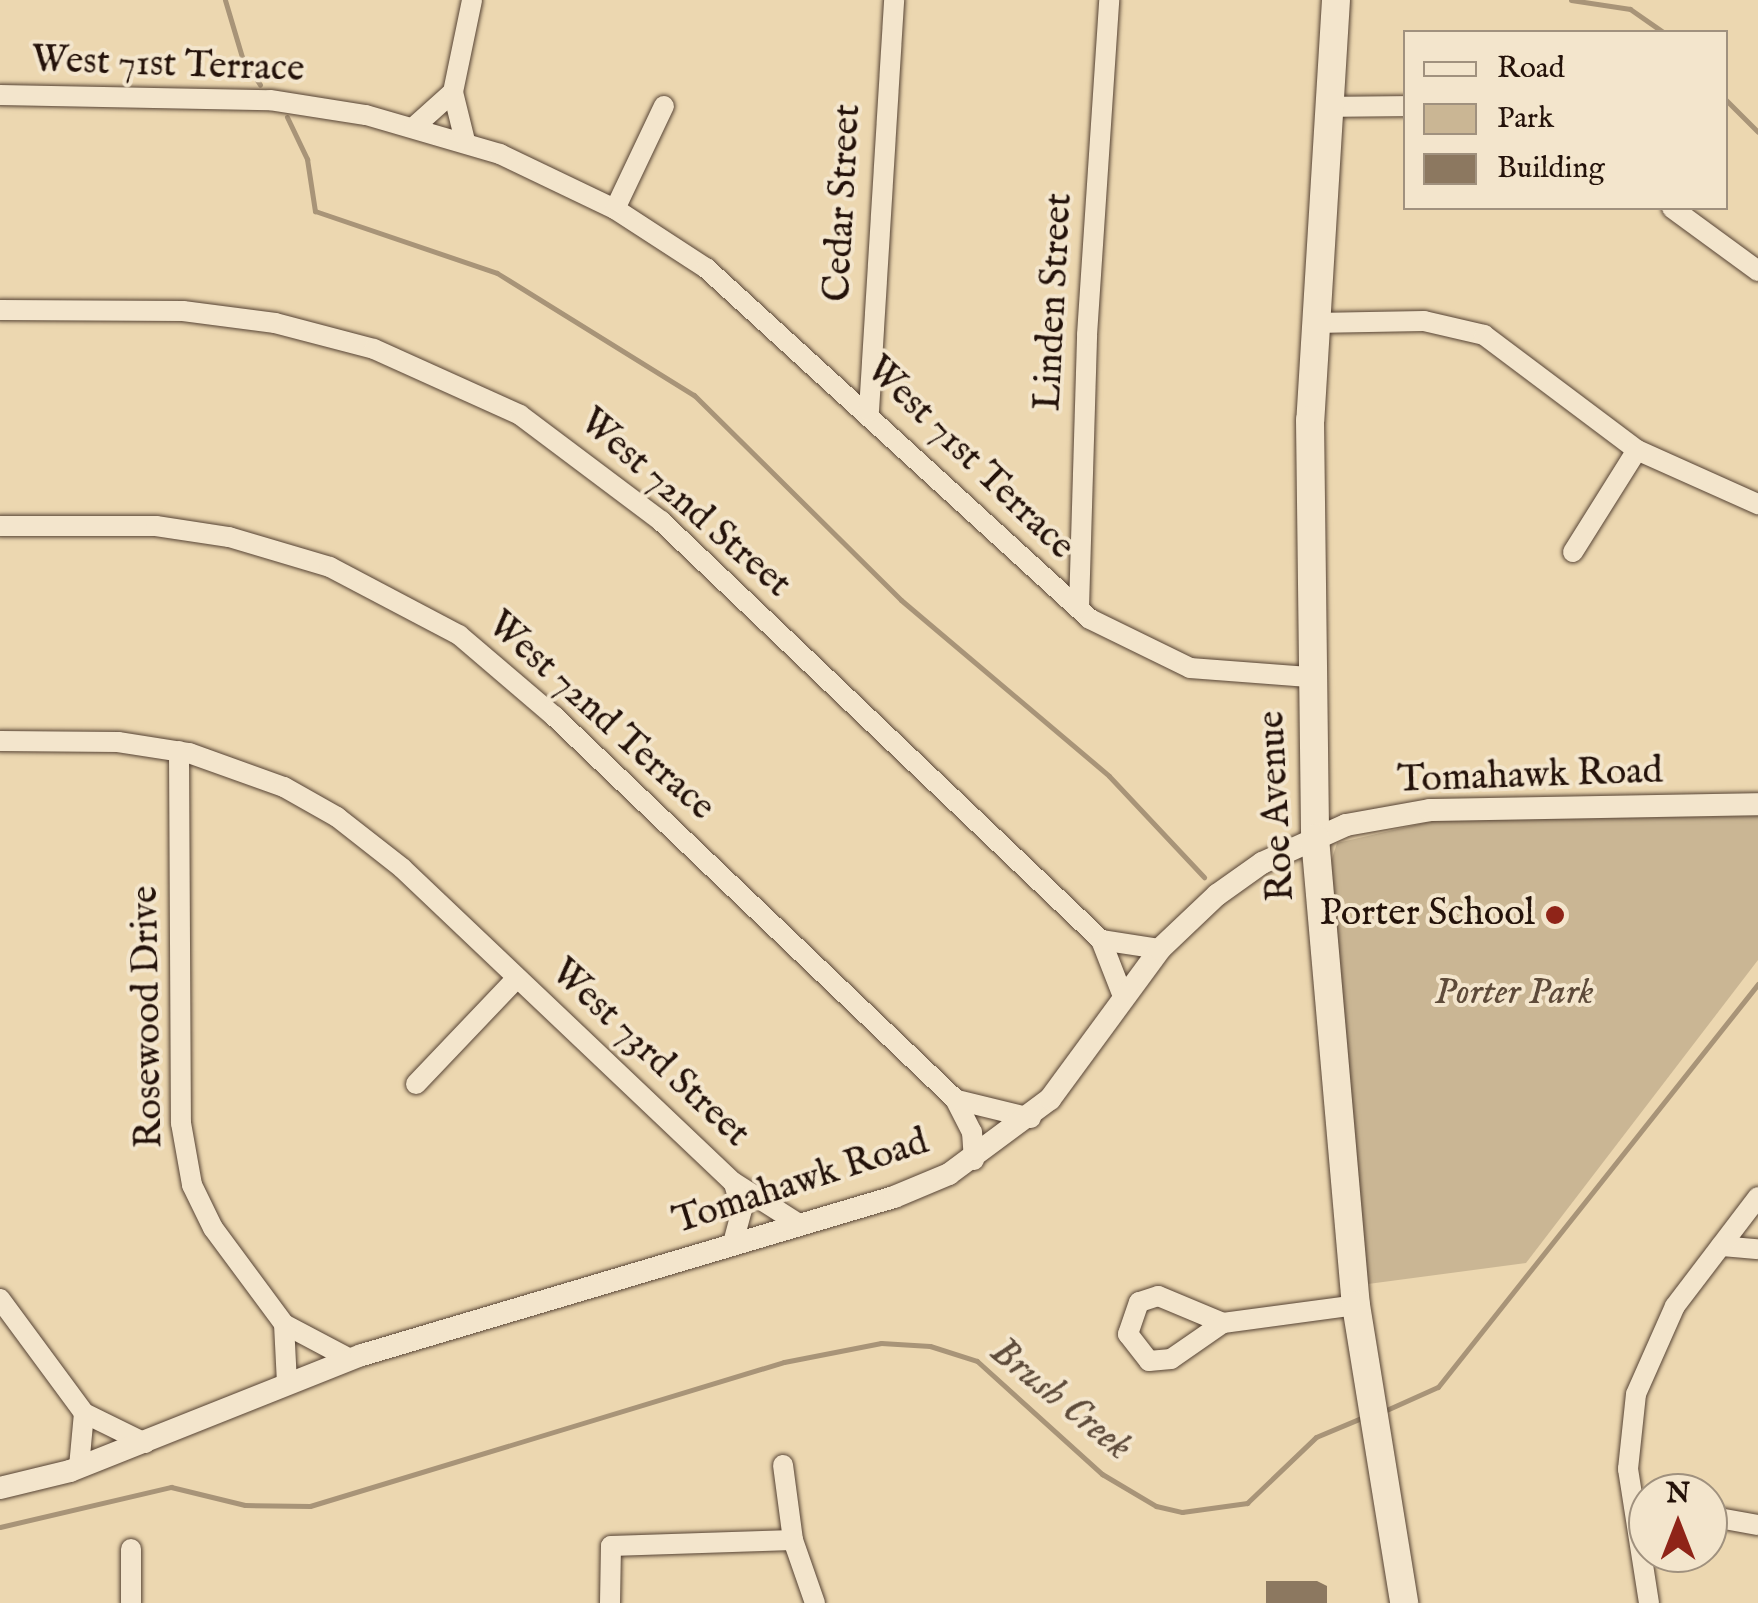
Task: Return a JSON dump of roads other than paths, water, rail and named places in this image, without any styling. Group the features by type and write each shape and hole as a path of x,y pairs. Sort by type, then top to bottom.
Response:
{"main road":[{"name":"Roe Avenue","path":"1336,0 1314,323 1309,677 1315,838 1356,1305 1404,1603"}],"street":[{"path":"465,141 453,92 472,0"},
{"name":"Cedar Street","path":"869,410 894,0"},
{"name":"Linden Street","path":"1079,608 1087,335 1110,0"},
{"path":"414,126 453,92"},
{"name":"West 71st Terrace","path":"0,95 221,96 414,126 465,141 615,210 768,317 1079,608 1140,649 1190,668 1309,677"},
{"path":"615,210 664,106"},
{"path":"1326,107 1403,106"},
{"path":"1675,210 1758,272"},
{"name":"West 72nd Street","path":"0,310 183,311 275,323 374,348 520,414 662,521 1101,940 1124,999"},
{"path":"1314,323 1464,327 1500,343 1636,450 1758,504"},
{"path":"1573,552 1636,450"},
{"name":"West 72nd Terrace","path":"0,526 138,525 229,537 330,567 411,606 481,652 554,716 955,1100 972,1132 974,1160"},
{"name":"West 73rd Street","path":"0,741 89,740 178,751 219,762 284,788 374,844 733,1182 799,1224"},
{"name":"Rosewood Drive","path":"178,751 183,801 186,1165 213,1228 284,1324 350,1359"},
{"path":"183,801 219,762"},
{"name":"Tomahawk Road","path":"0,1488 79,1467 145,1443 350,1359 894,1197 974,1160 1030,1118 1088,1058 1160,950 1234,881 1315,838 1416,811 1758,804"},
{"path":"1101,940 1160,950"},
{"name":"West 73rd Street","path":"416,1084 517,978"},
{"path":"955,1100 1030,1118"},
{"name":"West 73rd Street","path":"733,1182 742,1210 733,1243"},
{"path":"1629,1473 1642,1373 1675,1306 1758,1198"},
{"path":"1721,1246 1758,1250"},
{"path":"0,1299 84,1413 145,1443"},
{"path":"1223,1323 1356,1305"},
{"path":"284,1324 287,1383"},
{"path":"79,1467 84,1413"},
{"path":"783,1466 794,1540 815,1603"},
{"path":"1728,1520 1758,1525"},
{"path":"610,1603 610,1546 794,1540"},
{"path":"130,1549 131,1603"},
{"path":"1646,1573 1649,1603"}],"waterway":[{"path":"225,0 242,57 260,85"},
{"path":"1571,0 1630,9 1660,30"},
{"path":"1728,102 1758,132"},
{"path":"287,117 307,159 315,211 497,273 694,395 901,600 1109,776 1204,877"},
{"name":"Brush Creek","path":"1382,1412 1438,1387 1758,984"},
{"name":"Brush Creek","path":"0,1527 171,1487 245,1505 310,1506 784,1362 881,1343 930,1346 977,1361 1102,1474 1156,1506 1182,1512 1247,1503 1316,1437 1366,1416"}],"place":[{"name":"Porter School","path":"1555,915"}],"park label":[{"name":"Porter Park","path":"1514,994"}]}
